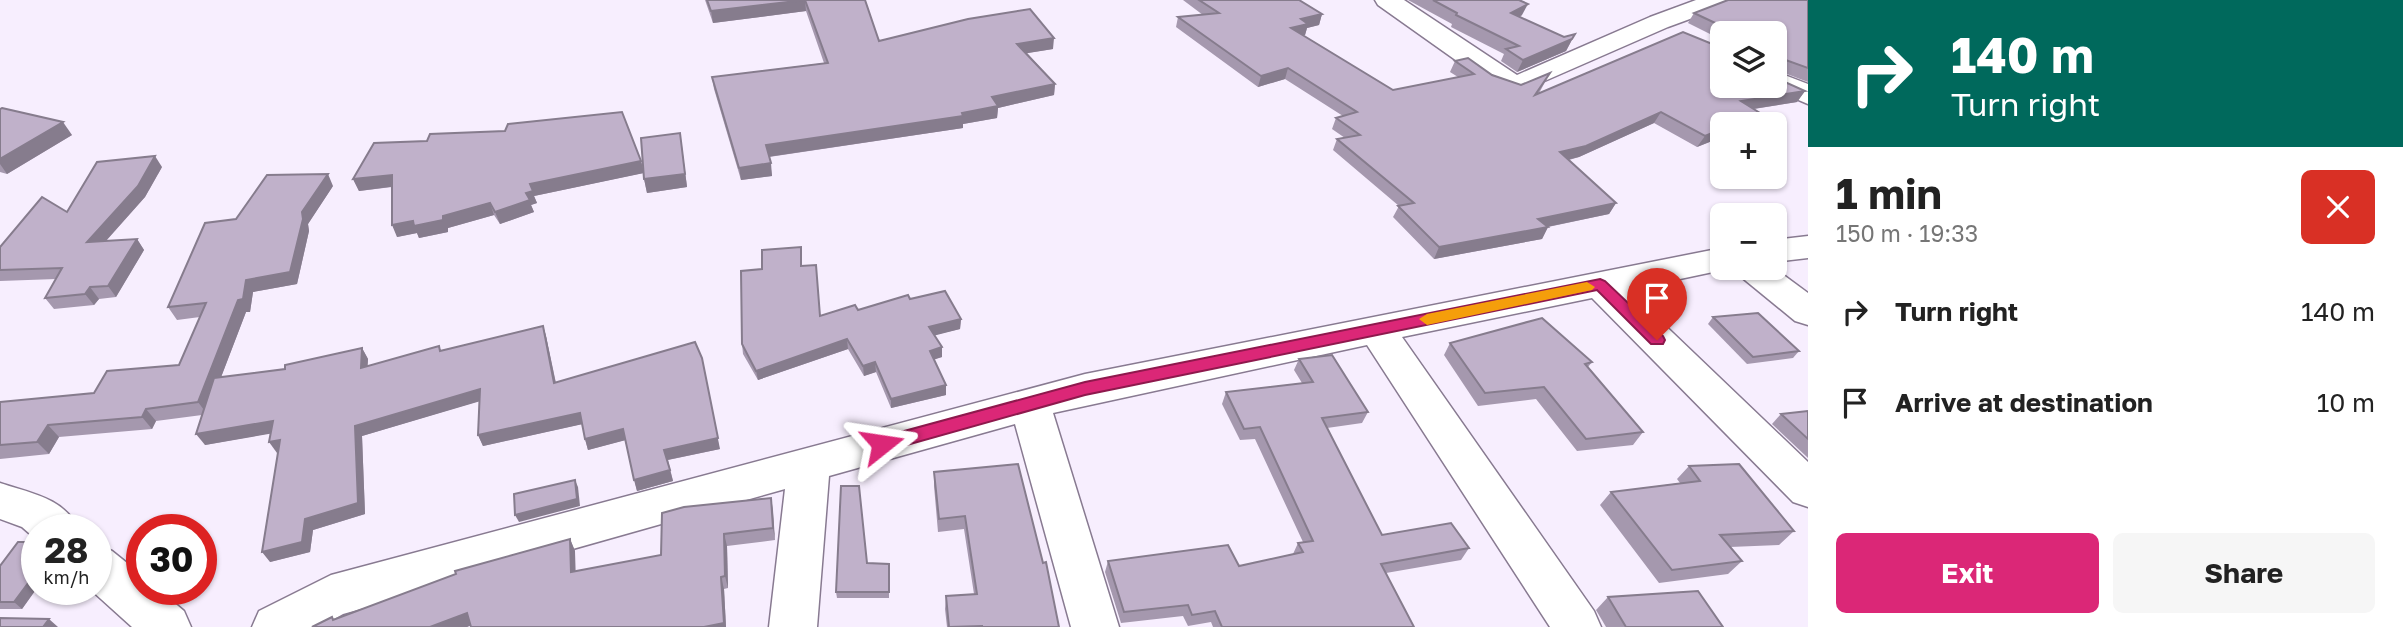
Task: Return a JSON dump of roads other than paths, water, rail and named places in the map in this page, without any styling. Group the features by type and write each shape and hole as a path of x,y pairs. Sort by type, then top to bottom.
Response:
{"street":[{"path":"1387,0 1498,77 1517,85 1659,22 1719,0"},
{"path":"1659,22 1690,38"},
{"path":"1787,85 1808,95"},
{"path":"1787,249 1808,247"},
{"path":"276,627 331,596 1085,389 1710,261"},
{"path":"1767,280 1808,312"},
{"path":"1600,284 1808,489"},
{"path":"1376,329 1577,627"},
{"path":"1030,404 1095,627"},
{"path":"793,627 808,465"},
{"path":"0,501 38,514"},
{"path":"112,579 167,627"}]}
